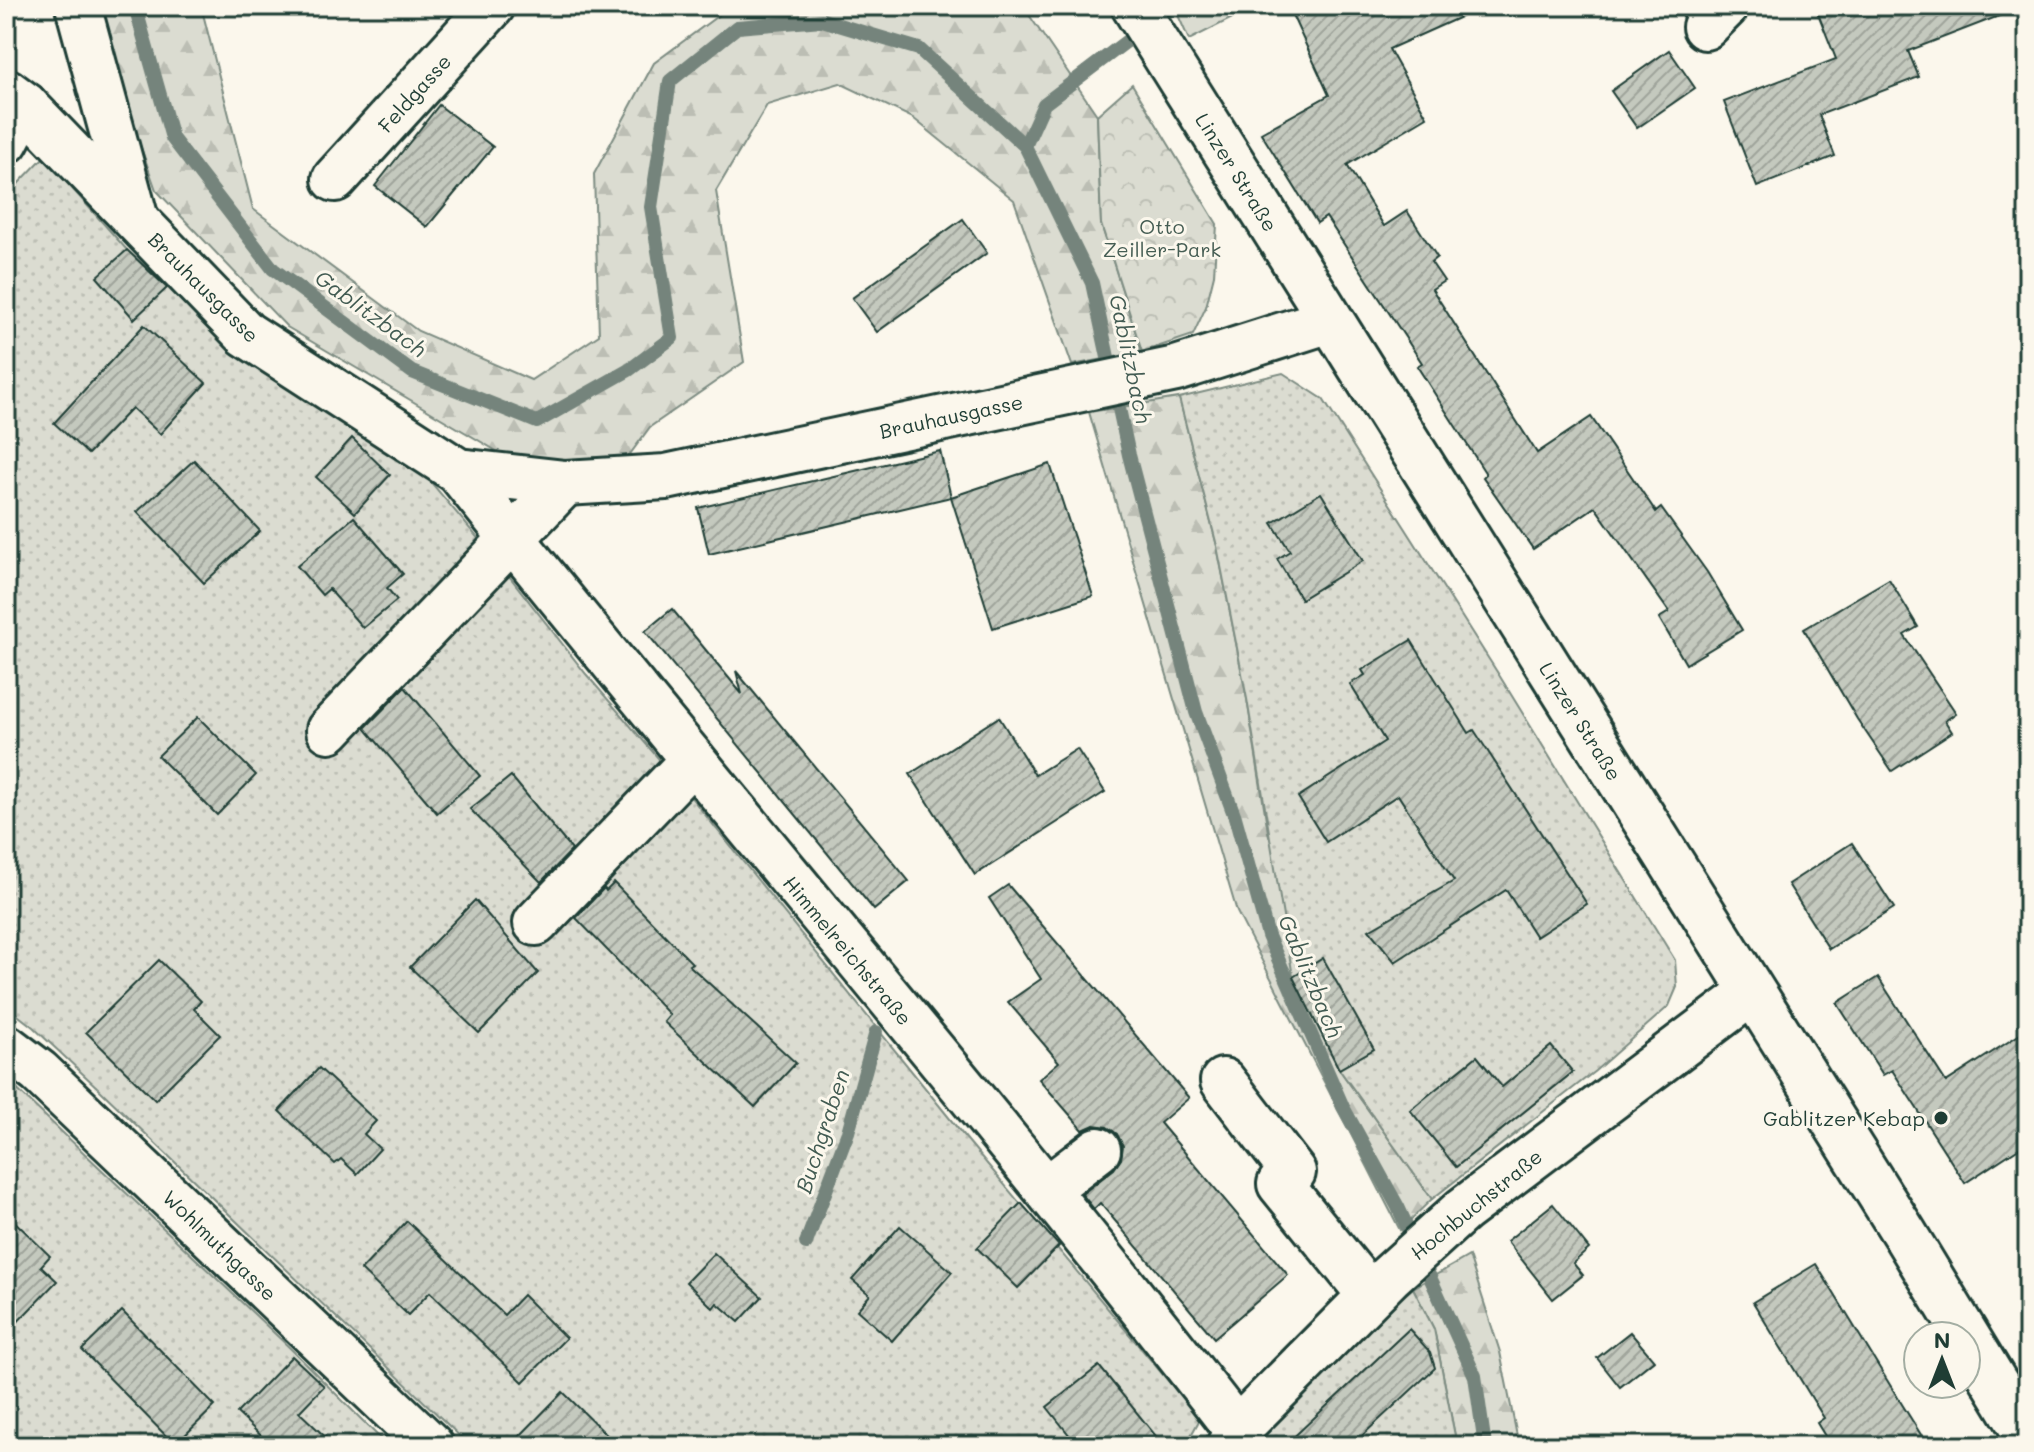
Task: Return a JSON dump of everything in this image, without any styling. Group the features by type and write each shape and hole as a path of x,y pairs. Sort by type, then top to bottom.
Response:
{"street":[{"path":"78,6 136,218"},
{"name":"Feldgasse","path":"335,179 492,6"},
{"name":"Linzer Straße","path":"1134,6 1904,1233 2028,1437"},
{"name":"Brauhausgasse","path":"12,112 136,218 246,334 458,471 565,483 666,477 1176,369 1330,320"},
{"name":"Himmelreichstraße","path":"458,471 1047,1189 1233,1438"},
{"path":"329,730 565,483"},
{"path":"536,923 693,760"},
{"name":"Hochbuchstraße","path":"1233,1438 1380,1286 1463,1210 1751,993"},
{"name":"Wohlmuthgasse","path":"6,1047 39,1072 431,1446"},
{"path":"1223,1081 1293,1172 1280,1184 1380,1286"},
{"path":"1047,1189 1098,1150"}],"green space":[{"path":"98,6 201,6 253,209 418,331 531,380 599,335 594,174 654,63 731,6 1023,6 1097,115 1101,224 1142,352 1072,365 1014,200 913,118 840,83 767,105 716,191 744,362 650,427 625,461 517,463 287,327 156,190 123,97"},
{"path":"1174,6 1256,6 1189,40"},
{"name":"Otto Zeiller-Park","path":"1132,84 1217,224 1214,275 1206,307 1193,335 1142,352 1101,224 1097,115"},
{"path":"44,157 127,250 192,309 409,456 586,674 682,786 963,1135 1200,1419 1185,1446 470,1446 100,1090 6,1006 6,177 16,186"},
{"path":"1283,373 1323,399 1675,960 1677,987 1669,1006 1595,1071 1432,1199 1339,1069 1293,977 1247,699 1217,546 1179,398"},
{"path":"1179,398 1217,546 1247,699 1268,832 1339,1069 1432,1199 1400,1230 1237,912 1089,412"},
{"path":"6,1079 291,1349 388,1446 6,1446"},
{"path":"1469,1256 1500,1352 1519,1446 1457,1446 1434,1329 1413,1288"},
{"path":"1413,1288 1434,1329 1457,1446 1258,1446 1311,1382"}],"building":[{"path":"1288,6 1485,6 1389,49 1427,117 1347,165 1384,226 1407,211 1437,257 1431,262 1444,281 1432,289 1537,453 1591,417 1656,512 1661,508 1707,572 1742,630 1686,664 1659,618 1669,612 1595,507 1533,549 1483,477 1486,474 1417,366 1422,363 1326,217 1317,223 1261,133 1329,95"},
{"path":"1815,6 2017,6 2017,9 1908,51 1919,77 1819,115 1835,156 1757,187 1724,102 1836,59"},
{"path":"1669,50 1695,88 1637,128 1611,91"},
{"path":"439,105 493,147 427,227 375,186"},
{"path":"963,219 987,253 877,332 852,298"},
{"path":"127,250 167,288 134,319 97,277"},
{"path":"144,325 206,383 160,434 132,408 88,454 54,423"},
{"path":"352,438 390,475 355,513 316,477"},
{"path":"940,451 951,497 709,554 698,508"},
{"path":"194,460 260,531 204,583 137,512"},
{"path":"1050,464 1093,596 993,628 951,497"},
{"path":"1321,493 1363,561 1301,599 1277,559 1290,551 1272,523"},
{"path":"354,517 403,574 387,588 397,600 363,628 329,589 322,595 297,566"},
{"path":"1889,579 1918,627 1904,635 1956,713 1945,721 1952,732 1892,771 1804,629"},
{"path":"672,609 742,694 736,671 909,881 874,910 645,631"},
{"path":"1411,640 1469,733 1474,730 1587,904 1536,937 1506,890 1395,962 1369,930 1454,881 1398,795 1326,842 1298,797 1385,741 1350,684 1365,675 1362,670"},
{"path":"405,687 480,776 437,813 365,728"},
{"path":"198,717 256,775 217,815 158,756"},
{"path":"999,717 1035,775 1077,749 1105,792 975,875 910,774"},
{"path":"511,776 572,850 541,882 470,809"},
{"path":"1852,843 1894,908 1829,949 1788,884"},
{"path":"614,883 692,963 689,965 796,1063 755,1107 664,1022 670,1015 576,918 604,888 606,891"},
{"path":"1008,885 1189,1098 1160,1123 1288,1275 1214,1338 1100,1203 1094,1209 1082,1194 1114,1169 1121,1159 1123,1146 1117,1134 1107,1127 1094,1125 1083,1130 1039,1079 1059,1062 1008,1002 1041,979 989,898"},
{"path":"475,900 538,973 479,1033 410,967"},
{"path":"1323,958 1374,1049 1339,1069 1293,977"},
{"path":"159,960 201,1001 194,1009 220,1035 155,1100 86,1032"},
{"path":"1878,977 1946,1082 2028,1029 2028,1142 1965,1183 1892,1070 1883,1075 1837,1003"},
{"path":"1551,1046 1573,1072 1456,1167 1410,1110 1477,1056 1502,1087"},
{"path":"319,1068 376,1121 364,1134 380,1149 357,1174 341,1159 335,1164 279,1111"},
{"path":"1021,1203 1059,1246 1018,1288 977,1248"},
{"path":"1553,1204 1589,1249 1573,1263 1583,1275 1553,1299 1507,1241"},
{"path":"6,1213 50,1256 41,1266 57,1281 6,1334"},
{"path":"407,1221 504,1315 523,1295 566,1338 523,1382 430,1292 408,1315 361,1270"},
{"path":"900,1226 952,1272 892,1341 857,1310 870,1295 852,1280"},
{"path":"714,1253 762,1297 739,1322 717,1303 713,1308 686,1282"},
{"path":"1816,1264 1928,1446 1831,1446 1817,1423 1824,1418 1753,1302"},
{"path":"122,1311 215,1406 175,1445 82,1350"},
{"path":"1409,1329 1430,1352 1435,1368 1351,1446 1284,1446"},
{"path":"1630,1332 1654,1360 1620,1387 1597,1358"},
{"path":"292,1356 324,1386 299,1412 335,1446 272,1446 237,1413"},
{"path":"1099,1366 1164,1446 1078,1446 1047,1407"},
{"path":"563,1392 618,1446 510,1446"}],"waterway":[{"name":"Gablitzbach","path":"135,6 172,138 273,269 412,372 537,422 629,370 672,338 651,207 670,81 737,27 822,20 919,49 1025,146 1092,283 1129,455 1196,712 1235,817 1268,936 1343,1107 1398,1207 1475,1376 1485,1446"},
{"path":"1025,146 1044,104 1173,6"},
{"name":"Buchgraben","path":"806,1243 848,1132 876,1032"}],"place":[{"name":"Gablitzer Kebap","path":"1941,1118"}]}
